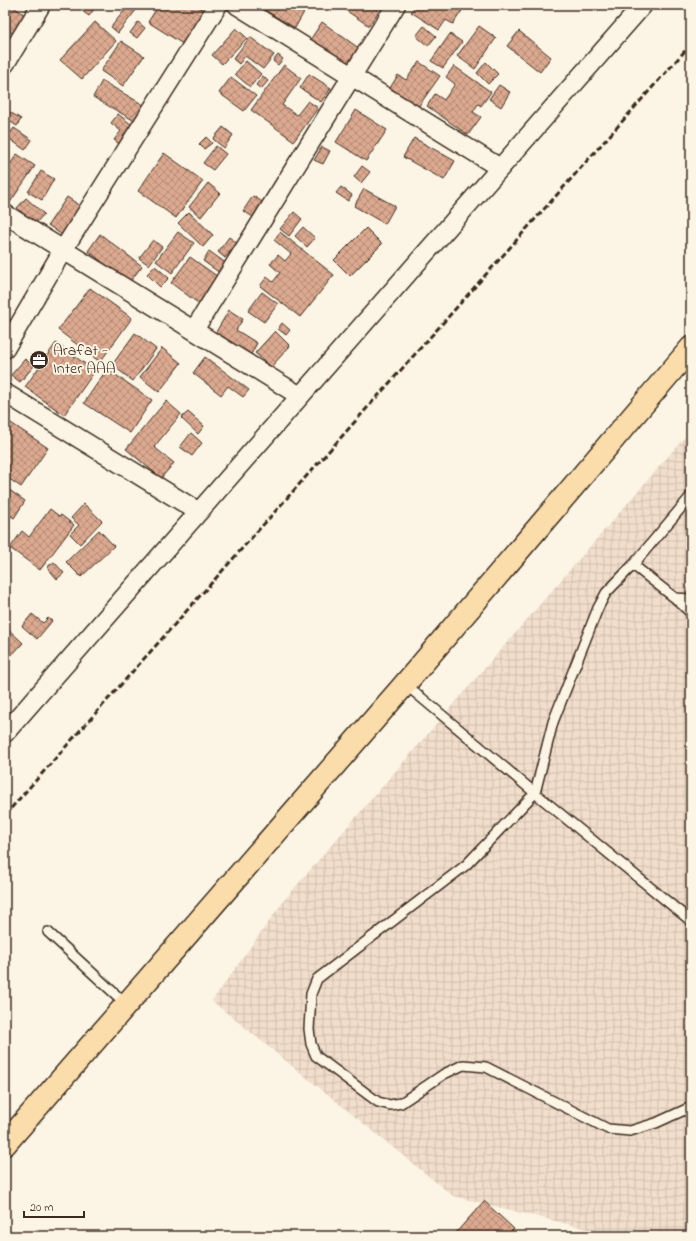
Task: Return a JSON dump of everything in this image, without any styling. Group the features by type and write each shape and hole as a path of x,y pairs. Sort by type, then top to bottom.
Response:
{"highway":[{"path":"5,1144 405,684 691,348"}],"street":[{"path":"5,64 10,44 42,5"},
{"path":"5,349 63,250 218,5"},
{"path":"237,5 500,168"},
{"path":"194,330 396,5"},
{"path":"5,733 643,5"},
{"path":"5,214 300,396"},
{"path":"5,393 199,512"}],"lane":[{"path":"691,496 633,565 606,593 598,608 553,722 534,793 466,865 317,979 311,994 309,1030 311,1044 316,1056 378,1102 390,1105 401,1103 444,1074 463,1065 486,1067 608,1129 630,1131 656,1123 691,1107"},
{"path":"633,565 675,598 691,613"},
{"path":"675,598 691,599"},
{"path":"405,684 534,793 691,921"},
{"path":"48,932 126,1004"}],"shaded area":[{"path":"691,430 691,1236 616,1236 453,1196 212,1001 285,899"}],"building":[{"path":"5,5 11,5 29,18 16,36 5,28"},
{"path":"74,5 97,5 89,16"},
{"path":"129,5 140,5 118,33 111,27"},
{"path":"159,5 196,5 207,12 186,46 148,22"},
{"path":"256,5 308,5 295,28"},
{"path":"338,5 370,5 379,11 369,26"},
{"path":"416,5 458,5 463,9 453,24 446,20 439,30 411,12"},
{"path":"95,22 116,41 82,79 60,60"},
{"path":"138,22 145,28 137,38 130,33"},
{"path":"322,22 360,49 347,67 310,40"},
{"path":"424,26 436,36 428,46 416,36"},
{"path":"479,26 496,38 475,69 457,56"},
{"path":"236,28 247,38 222,64 212,55"},
{"path":"519,31 551,57 540,72 507,46"},
{"path":"450,34 462,42 443,68 431,61"},
{"path":"250,37 274,55 263,69 245,56 239,64 233,59"},
{"path":"121,41 144,56 123,86 101,71"},
{"path":"278,55 283,59 278,65 273,61"},
{"path":"246,61 261,74 250,87 235,74"},
{"path":"419,62 440,76 418,107 390,88 398,75 406,80"},
{"path":"486,62 498,74 488,84 477,73"},
{"path":"284,65 301,78 282,105 297,115 308,101 318,108 294,141 251,110"},
{"path":"454,66 491,92 481,106 478,104 473,112 481,117 468,135 427,106 435,94 444,100 455,84 446,77"},
{"path":"309,74 331,88 321,102 300,88"},
{"path":"263,76 268,81 261,89 256,85"},
{"path":"231,77 256,96 244,111 219,93"},
{"path":"102,81 149,108 140,124 93,97"},
{"path":"499,85 510,92 501,107 489,99"},
{"path":"5,109 21,119 17,126 6,119 5,120"},
{"path":"356,110 387,130 366,161 336,142"},
{"path":"118,114 136,128 122,146 114,140 121,131 111,123"},
{"path":"223,127 233,135 224,148 213,139"},
{"path":"14,128 32,140 25,150 7,137"},
{"path":"206,137 212,143 204,149 199,144"},
{"path":"414,138 455,161 444,180 403,157"},
{"path":"216,146 226,154 213,170 203,163"},
{"path":"322,147 330,151 323,164 314,160"},
{"path":"164,153 203,181 176,218 138,191"},
{"path":"17,154 35,166 9,204 5,201 5,172"},
{"path":"362,166 370,172 361,183 354,177"},
{"path":"41,171 54,179 42,200 28,192"},
{"path":"208,183 220,193 201,217 189,207"},
{"path":"341,187 352,195 348,201 336,193"},
{"path":"364,189 395,206 385,224 354,206"},
{"path":"253,196 264,203 255,218 243,211"},
{"path":"67,197 82,207 62,235 48,225"},
{"path":"26,198 44,214 35,224 17,208"},
{"path":"189,212 213,235 203,247 178,223"},
{"path":"294,212 302,219 289,236 280,229"},
{"path":"303,227 315,238 307,247 295,236"},
{"path":"366,228 382,244 350,276 334,260"},
{"path":"178,232 194,243 172,273 156,261"},
{"path":"280,232 334,275 300,317 260,286 267,277 273,282 280,273 270,264 278,255 285,261 291,254 274,240"},
{"path":"100,234 142,266 129,283 88,251"},
{"path":"229,237 237,243 225,258 218,252"},
{"path":"153,240 162,247 149,265 139,258"},
{"path":"209,251 227,264 220,273 203,261"},
{"path":"190,257 221,279 202,306 171,283"},
{"path":"155,266 169,278 160,287 147,274"},
{"path":"90,288 132,318 100,362 58,330"},
{"path":"262,292 278,304 264,322 248,311"},
{"path":"229,310 243,319 236,330 257,343 249,358 213,337"},
{"path":"282,323 290,330 286,335 278,329"},
{"path":"275,331 290,346 271,367 255,353"},
{"path":"135,333 156,349 133,381 112,365"},
{"path":"56,343 95,371 64,415 25,387"},
{"path":"162,348 181,363 159,392 140,377"},
{"path":"205,357 249,390 243,397 228,386 221,395 193,373"},
{"path":"25,359 34,366 20,382 11,375"},
{"path":"107,369 152,400 130,433 84,403"},
{"path":"166,401 181,414 154,447 174,463 161,478 126,449"},
{"path":"188,412 204,426 198,434 181,418"},
{"path":"5,419 48,448 21,487 5,476"},
{"path":"191,433 202,443 192,456 180,447"},
{"path":"5,487 25,501 14,518 5,512"},
{"path":"84,504 102,521 80,544 70,534 79,525 71,518"},
{"path":"50,509 74,525 40,570 10,548 22,531 29,537"},
{"path":"99,530 114,546 81,577 66,562"},
{"path":"54,562 64,573 57,579 47,567"},
{"path":"32,614 43,623 48,618 52,621 37,639 22,626"},
{"path":"7,628 23,643 12,655 5,648 5,630"},
{"path":"484,1201 514,1229 507,1236 453,1236"}],"railway":[{"path":"5,815 691,44"}],"place":[{"name":"Arafat - Inter AAA","path":"39,360"}]}
